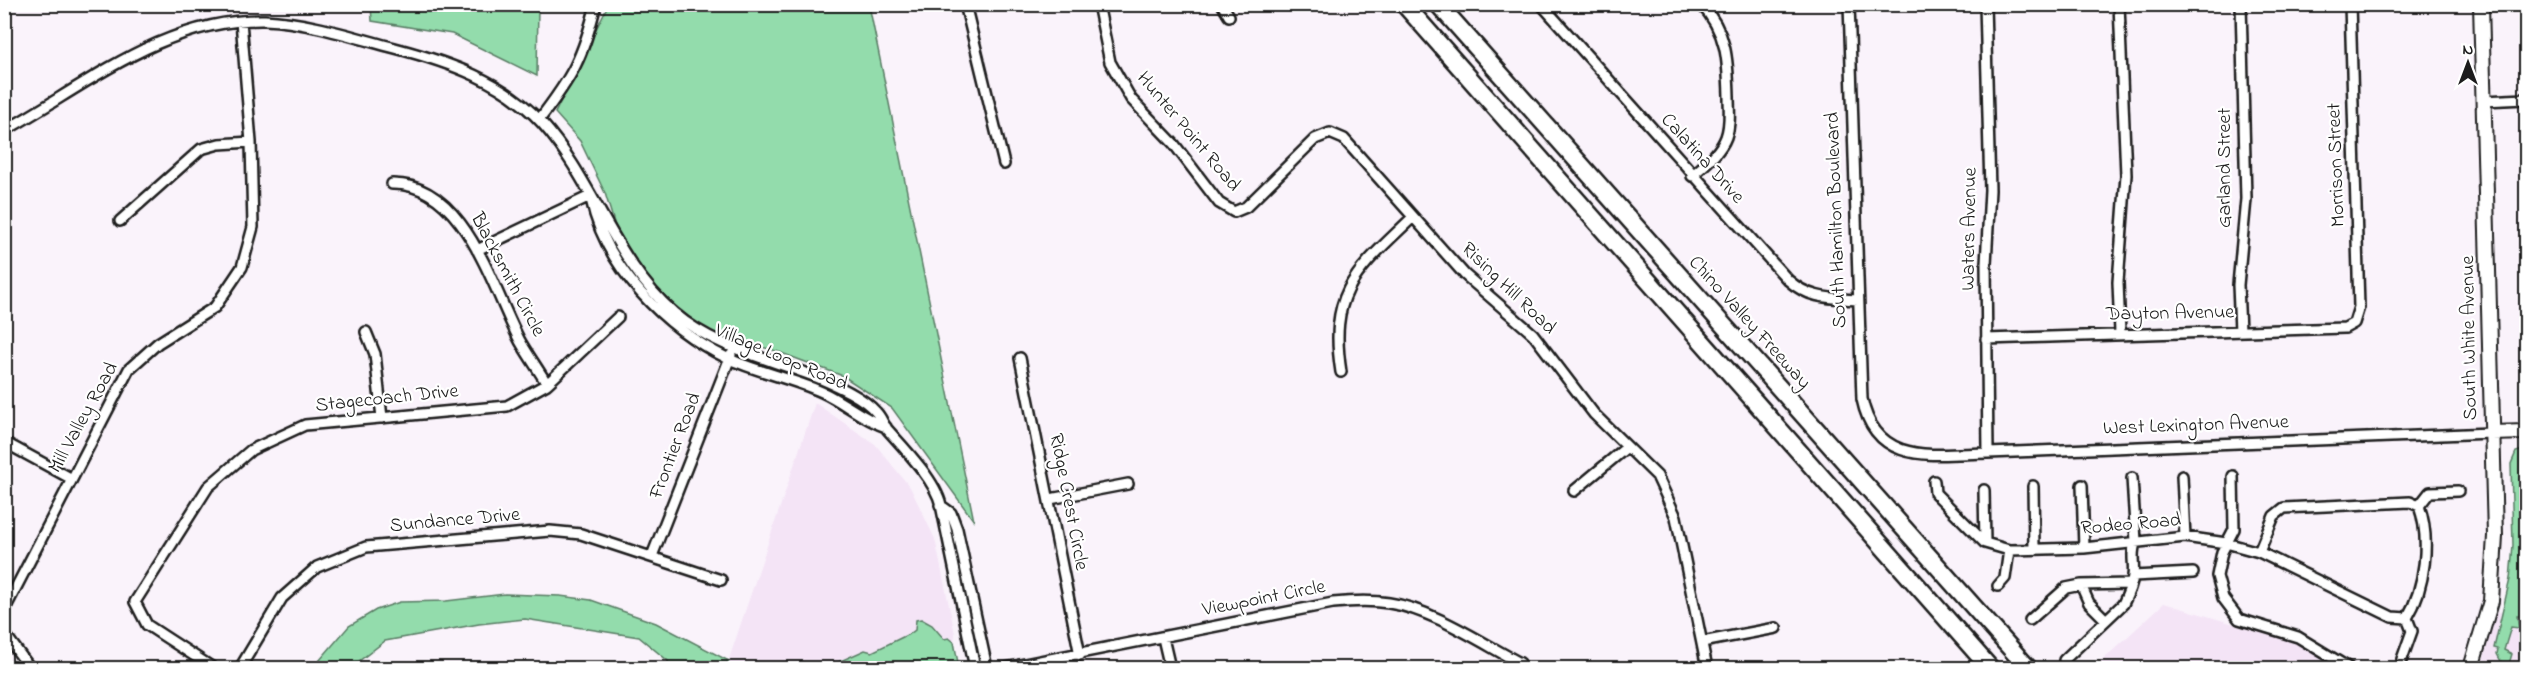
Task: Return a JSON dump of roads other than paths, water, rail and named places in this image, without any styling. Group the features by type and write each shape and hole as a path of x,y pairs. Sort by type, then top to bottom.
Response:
{"highway":[{"path":"1404,4 1990,669"},
{"name":"Chino Valley Freeway","path":"1438,4 2028,669"}],"street":[{"path":"539,120 571,78 586,44 596,4"},
{"path":"965,4 1004,164"},
{"name":"Hunter Point Road","path":"1098,4 1110,62 1131,99 1174,144 1219,202 1234,212"},
{"path":"1222,4 1229,16"},
{"name":"Calatina Drive","path":"1541,4 1692,176 1800,292 1818,298 1858,300"},
{"path":"1692,176 1716,152 1725,139 1730,125 1728,52 1722,33 1701,4"},
{"name":"South Hamilton Boulevard","path":"1849,4 1862,399 1866,418 1874,432"},
{"name":"Waters Avenue","path":"1985,4 1990,190 1986,264 1988,453"},
{"path":"2119,4 2126,175 2118,282 2120,333"},
{"name":"Garland Street","path":"2240,331 2238,285 2246,199 2241,4"},
{"name":"Morrison Street","path":"2350,4 2359,307 2354,323"},
{"name":"South White Avenue","path":"2471,669 2491,601 2495,536 2481,4"},
{"name":"Village Loop Road","path":"4,131 131,55 181,33 241,21 294,24 425,56 466,71 495,86 539,120 570,158 635,272 653,294 702,333 734,348 839,388 877,413 911,457 940,505 975,669"},
{"name":"Mill Valley Road","path":"4,618 7,605 129,369 158,343 215,307 242,267 253,227 250,142 241,21"},
{"path":"2483,101 2526,99"},
{"name":"Rising Hill Road","path":"1234,212 1246,207 1315,139 1330,132 1344,139 1465,275 1533,334 1594,414 1657,476 1676,517 1707,669"},
{"path":"120,221 201,149 219,144 250,142"},
{"name":"Blacksmith Circle","path":"392,184 409,184 420,188 454,214 477,250 521,341 547,384"},
{"path":"477,250 590,196"},
{"name":"Village Loop Road","path":"590,196 593,209 608,243 644,296 674,324 729,359 823,392 871,422 886,427"},
{"path":"1341,372 1337,334 1345,294 1354,276 1413,218"},
{"name":"Stagecoach Drive","path":"213,669 147,625 135,602 208,487 251,450 305,425 507,406 547,384 618,317"},
{"name":"Dayton Avenue","path":"1986,339 2120,333 2345,328 2354,323"},
{"path":"366,332 375,354 382,418"},
{"name":"Frontier Road","path":"652,556 734,348"},
{"name":"Ridge Crest Circle","path":"1020,358 1080,655"},
{"name":"West Lexington Avenue","path":"1874,432 1889,445 1913,454 2526,432"},
{"path":"4,442 72,478"},
{"path":"1574,491 1627,447"},
{"path":"2182,476 2185,537"},
{"path":"2233,476 2234,529 2226,543 2217,576 2223,598 2239,619 2298,637 2349,669"},
{"path":"2064,660 2123,604 2132,580 2132,551 2136,542 2132,478"},
{"name":"Rodeo Road","path":"1934,481 1935,494 1985,543 2009,550 2084,548 2185,537 2226,543 2259,552 2392,617 2408,618"},
{"path":"1050,499 1128,484"},
{"path":"2082,485 2084,548"},
{"path":"2032,486 2034,548"},
{"path":"1984,490 1985,543"},
{"path":"2419,506 2430,492 2458,491"},
{"path":"2259,552 2274,516 2284,508 2410,502 2419,506 2425,522 2424,559 2417,601 2408,618 2412,631 2402,658"},
{"name":"Village Loop Road","path":"940,505 951,513 957,529 987,669"},
{"name":"Sundance Drive","path":"240,669 282,598 317,567 366,547 550,531 581,534 721,580"},
{"path":"1998,586 2005,578 2009,550"},
{"path":"2030,620 2066,588 2193,573"},
{"path":"2081,585 2089,603 2106,620"},
{"name":"Viewpoint Circle","path":"1005,669 1333,603 1362,600 1391,603 1431,617 1520,663"},
{"path":"1702,642 1776,628"},
{"path":"4,633 30,669"},
{"path":"1163,638 1170,669"}]}
